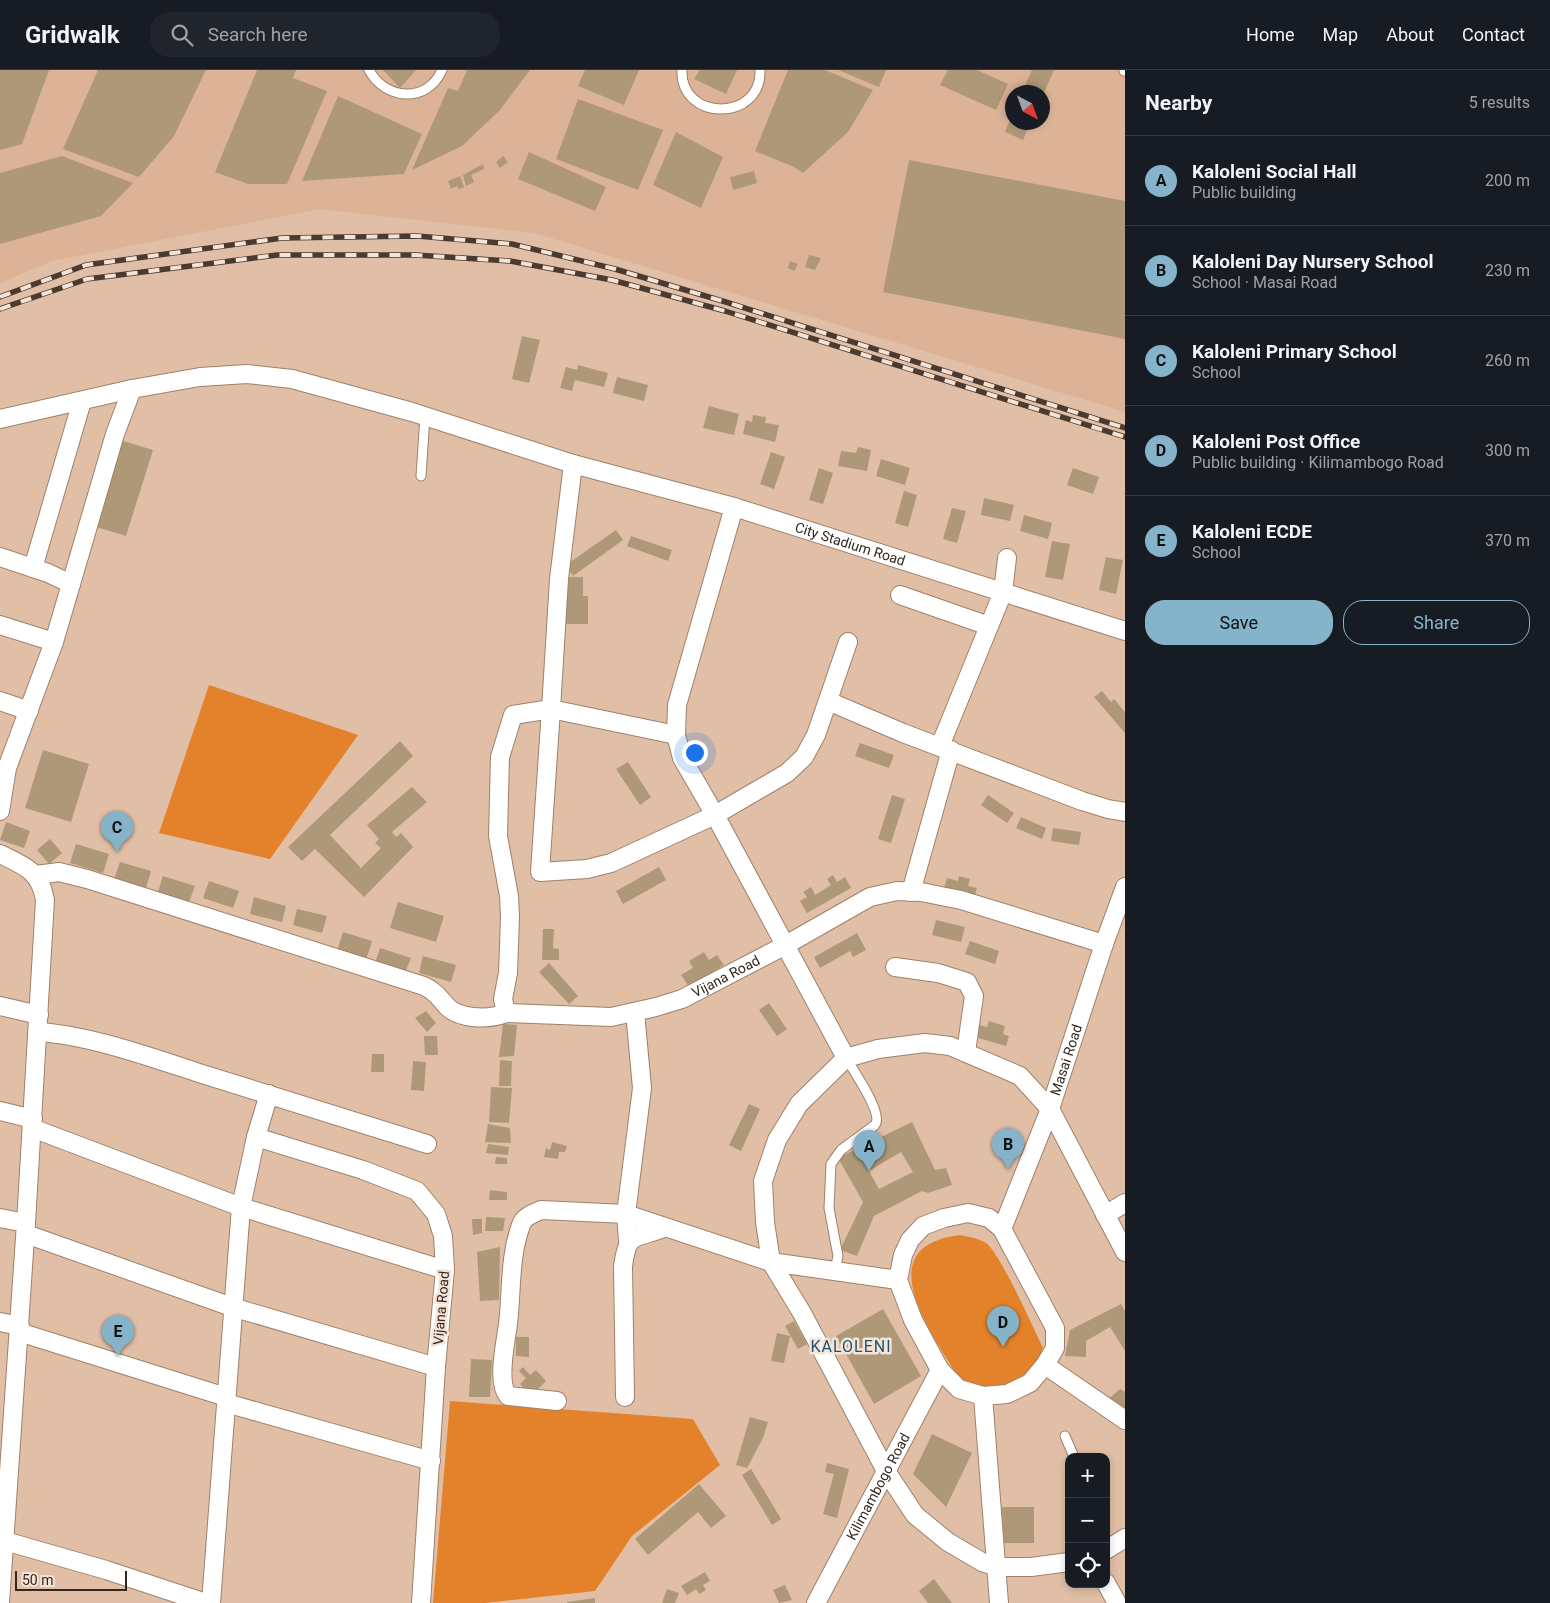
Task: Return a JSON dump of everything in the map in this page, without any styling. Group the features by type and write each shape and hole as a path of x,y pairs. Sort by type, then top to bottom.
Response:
{"street":[{"name":"City Stadium Road","path":"0,419 132,389 200,378 260,374 332,388 573,464 734,507 1125,631"},
{"path":"0,811 3,766 30,711 54,642 115,434 132,389"},
{"path":"33,568 82,401"},
{"path":"573,464 558,579 540,872 587,869 611,863 716,815 787,773 804,757 816,735 848,642"},
{"path":"734,507 677,705 676,735 682,758 716,815 784,946 846,1058"},
{"path":"0,557 71,584"},
{"path":"911,892 945,748 1003,592 1007,558"},
{"path":"900,594 989,626"},
{"path":"0,625 54,642"},
{"path":"0,701 30,711"},
{"path":"828,701 1082,801 1108,810 1125,812"},
{"path":"506,1012 503,998 508,973 510,917 509,896 498,836 500,756 513,715 551,709 676,735"},
{"path":"0,854 36,875 43,888 45,900 20,1329 0,1603"},
{"name":"Vijana Road","path":"36,875 59,872 87,879 424,986 438,994 444,1003 451,1008 480,1019 494,1018 506,1012 611,1017 682,999 784,946 870,897 896,891 962,900 1104,944"},
{"name":"Masai Road","path":"1002,1229 1050,1108 1104,944 1125,887"},
{"path":"895,966 938,973 967,982 974,996 966,1052"},
{"path":"0,1006 39,1023 56,1033 87,1040 269,1094 427,1144"},
{"path":"626,1397 623,1266 628,1241 626,1214 642,1088 635,1012"},
{"path":"1065,1563 1031,1567 997,1567 982,1562 948,1542 915,1515 886,1471 802,1313 771,1262 765,1222 763,1181 777,1140 799,1104 846,1058 878,1049 925,1043 950,1046 1020,1076 1050,1108 1125,1252"},
{"path":"211,1603 241,1206 256,1137 269,1094"},
{"path":"0,1112 241,1206 444,1270"},
{"name":"Vijana Road","path":"256,1137 363,1170 417,1191 436,1214 443,1236 444,1270 421,1603"},
{"path":"1105,1215 1125,1204"},
{"path":"557,1401 518,1398 506,1393 502,1358 508,1323 510,1272 521,1223 541,1210 626,1214 771,1262 898,1280"},
{"path":"968,1213 989,1218 1002,1229 1056,1328 1055,1348 1030,1383 1019,1390 1007,1394 983,1396 959,1389 940,1370 913,1320 898,1280 902,1255 910,1240 922,1226 944,1218 968,1213"},
{"path":"0,1218 232,1308 436,1368"},
{"path":"628,1241 664,1228"},
{"path":"0,1322 226,1400 431,1461"},
{"path":"1045,1364 1125,1420"},
{"name":"Kilimambogo Road","path":"816,1603 940,1370"},
{"path":"983,1396 999,1603"},
{"path":"4,1532 106,1570 206,1603"},
{"path":"1109,1588 1117,1603"}],"lane":[{"path":"369,70 376,82 387,90 399,94 412,94 424,90 434,82 442,70"},
{"path":"682,70 685,86 691,97 713,110 726,110 739,106 749,99 757,88 760,70"},
{"path":"421,476 425,416"},
{"path":"835,1270 838,1256 829,1208 831,1164 841,1150 875,1125 878,1119 875,1107 846,1058"},
{"path":"1065,1436 1072,1453"}],"shaded area":[{"path":"0,70 1125,70 1125,412 534,233 320,209 52,261 0,283"},
{"path":"209,685 358,735 270,859 159,833"},
{"path":"960,1235 983,1241 992,1250 1000,1261 1043,1348 1034,1370 1017,1389 964,1387 925,1322 916,1298 911,1276 916,1257 931,1243"},
{"path":"450,1401 693,1419 720,1465 632,1536 595,1591 485,1603 433,1603"}],"building":[{"path":"0,70 49,70 22,144 0,150"},
{"path":"98,70 206,70 174,136 139,177 63,149"},
{"path":"257,70 296,70 293,78 327,91 287,184 248,184 215,172"},
{"path":"383,70 416,70 400,88"},
{"path":"467,70 530,70 500,110 462,146 412,170 448,88 458,91"},
{"path":"585,70 639,70 624,105 578,86"},
{"path":"700,70 737,70 726,94 694,79"},
{"path":"788,70 825,70 873,90 848,132 803,173 794,167 755,151"},
{"path":"838,70 886,70 879,87"},
{"path":"948,70 977,70 1008,84 1005,85 1005,90 996,110 940,85"},
{"path":"1032,70 1054,70 1047,85 1025,85"},
{"path":"338,96 422,134 404,174 302,181"},
{"path":"578,99 663,130 638,190 556,159"},
{"path":"1006,130 1027,130 1023,140 1005,132"},
{"path":"676,132 723,157 701,208 653,185"},
{"path":"529,152 606,187 595,211 518,179"},
{"path":"62,156 133,183 101,216 0,244 0,173"},
{"path":"503,156 508,162 500,168 496,162"},
{"path":"909,160 1125,201 1125,339 883,292"},
{"path":"483,164 484,169 471,175 474,182 466,186 463,175"},
{"path":"754,171 757,183 733,190 730,177"},
{"path":"460,176 464,187 459,189 457,186 451,189 448,181"},
{"path":"809,255 821,258 815,270 805,267"},
{"path":"790,261 798,264 794,271 788,268"},
{"path":"522,336 540,340 529,383 512,379"},
{"path":"578,365 608,373 604,387 575,380 572,391 560,388 566,367 577,370"},
{"path":"617,377 648,385 644,401 613,393"},
{"path":"709,406 739,414 734,435 703,428"},
{"path":"753,415 766,417 765,423 779,425 775,442 743,434 746,420 752,422"},
{"path":"120,440 153,450 126,536 93,526"},
{"path":"858,447 871,450 867,471 838,466 841,451 856,453"},
{"path":"771,452 785,457 774,489 760,484"},
{"path":"881,459 910,468 905,485 876,476"},
{"path":"819,468 833,473 823,504 809,500"},
{"path":"1073,468 1099,477 1093,494 1067,485"},
{"path":"904,491 917,495 908,527 895,523"},
{"path":"984,498 1014,505 1010,521 981,515"},
{"path":"952,508 966,511 957,543 943,539"},
{"path":"1024,515 1052,523 1048,539 1020,531"},
{"path":"616,530 623,540 573,576 566,565"},
{"path":"631,536 672,550 668,561 627,546"},
{"path":"1052,541 1070,544 1063,580 1045,577"},
{"path":"1106,557 1123,560 1116,594 1099,590"},
{"path":"564,577 583,577 583,596 588,596 588,624 564,624"},
{"path":"1102,691 1111,702 1114,699 1125,712 1125,733 1094,697"},
{"path":"400,741 413,756 330,835 361,868 381,848 375,843 379,839 367,825 412,787 427,802 392,832 396,837 401,833 413,847 364,897 315,849 302,861 288,847"},
{"path":"860,743 894,755 889,768 855,756"},
{"path":"43,750 89,764 71,822 25,808"},
{"path":"628,762 651,797 640,805 616,769"},
{"path":"892,795 905,799 891,843 878,839"},
{"path":"988,795 1014,813 1007,823 981,805"},
{"path":"1021,817 1046,828 1042,839 1016,828"},
{"path":"6,822 30,831 24,848 0,840"},
{"path":"1053,828 1081,832 1079,845 1051,841"},
{"path":"50,839 62,853 49,864 37,850"},
{"path":"76,844 109,854 103,873 70,863"},
{"path":"120,862 151,871 146,888 114,879"},
{"path":"659,867 666,880 623,904 616,891"},
{"path":"833,875 837,882 845,877 851,888 807,913 800,901 807,897 803,892 811,887 815,895 831,885 827,879"},
{"path":"163,876 195,886 189,902 158,892"},
{"path":"959,876 970,879 968,886 977,888 974,899 943,891 947,878 958,881"},
{"path":"209,881 239,891 233,908 203,898"},
{"path":"254,897 286,906 282,922 250,914"},
{"path":"398,902 444,916 436,942 390,928"},
{"path":"297,909 327,916 322,933 293,925"},
{"path":"936,920 965,927 961,942 932,935"},
{"path":"543,929 554,929 553,948 559,949 559,960 542,960"},
{"path":"343,932 372,941 366,960 337,951"},
{"path":"857,933 866,950 853,957 850,951 820,968 814,957"},
{"path":"970,941 999,951 995,964 965,954"},
{"path":"380,948 411,958 405,973 375,963"},
{"path":"704,952 709,960 717,955 724,965 689,987 681,975 693,968 689,961"},
{"path":"423,956 456,965 451,982 419,973"},
{"path":"549,963 578,996 569,1004 539,972"},
{"path":"769,1003 787,1029 777,1036 759,1010"},
{"path":"426,1011 436,1023 427,1032 415,1018"},
{"path":"989,1021 1005,1026 1003,1034 1009,1036 1006,1046 975,1037 979,1025 987,1027"},
{"path":"503,1024 517,1025 514,1056 499,1057"},
{"path":"424,1036 437,1036 438,1055 425,1055"},
{"path":"372,1054 384,1054 384,1072 371,1072"},
{"path":"500,1060 512,1061 511,1086 499,1086"},
{"path":"413,1061 426,1062 424,1091 411,1090"},
{"path":"491,1087 512,1088 509,1123 489,1122"},
{"path":"749,1104 760,1109 741,1151 729,1145"},
{"path":"912,1122 935,1170 946,1168 952,1185 928,1193 922,1191 874,1216 857,1256 840,1250 863,1202 838,1158","holes":["901,1152 913,1172 879,1189 869,1171"]},
{"path":"488,1124 510,1128 511,1143 485,1142"},
{"path":"552,1142 567,1146 565,1152 559,1152 558,1159 544,1157 546,1148 550,1150"},
{"path":"488,1144 509,1147 508,1155 486,1153"},
{"path":"496,1157 507,1158 507,1164 495,1164"},
{"path":"490,1190 507,1192 507,1200 489,1200"},
{"path":"486,1217 505,1218 503,1231 485,1231"},
{"path":"472,1219 482,1219 482,1233 473,1235"},
{"path":"500,1247 499,1300 480,1301 477,1252"},
{"path":"1121,1304 1125,1311 1125,1351 1110,1327 1086,1341 1086,1357 1065,1356 1070,1330"},
{"path":"883,1309 921,1376 874,1404 836,1336"},
{"path":"794,1321 807,1344 798,1349 785,1326"},
{"path":"777,1333 790,1336 784,1363 771,1361"},
{"path":"516,1337 529,1337 529,1357 516,1356"},
{"path":"471,1359 492,1360 490,1397 469,1397"},
{"path":"523,1367 530,1375 536,1370 546,1381 531,1396 520,1384 526,1378 519,1371"},
{"path":"1120,1389 1125,1392 1125,1416 1106,1401"},
{"path":"750,1417 768,1422 763,1438 747,1468 736,1465"},
{"path":"932,1434 972,1453 946,1507 913,1474"},
{"path":"827,1463 849,1469 837,1518 823,1514 834,1474 825,1472"},
{"path":"751,1469 781,1519 772,1525 742,1475"},
{"path":"699,1484 726,1516 711,1528 698,1512 648,1555 635,1539"},
{"path":"1002,1507 1034,1507 1034,1543 1003,1543"},
{"path":"705,1572 710,1581 703,1585 706,1590 699,1594 696,1589 687,1595 681,1586"},
{"path":"934,1579 952,1603 928,1603 919,1591"},
{"path":"785,1585 792,1600 779,1603 773,1590"},
{"path":"667,1589 679,1593 675,1603 662,1603"},
{"path":"595,1598 595,1603 567,1603 567,1602"}],"railway":[{"path":"0,297 86,265 282,238 417,236 512,244 615,269 729,303 1125,428"},
{"path":"0,309 87,279 277,255 415,255 510,261 612,280 725,311 1125,437"}],"place":[{"name":"Kaloleni Primary School","path":"117,852"},
{"name":"Kaloleni Day Nursery School","path":"1008,1169"},
{"name":"Kaloleni Social Hall","path":"869,1171"},
{"name":"Kaloleni Post Office","path":"1003,1347"},
{"name":"Kaloleni ECDE","path":"118,1356"}],"district":[{"name":"KALOLENI","path":"851,1346"}]}
